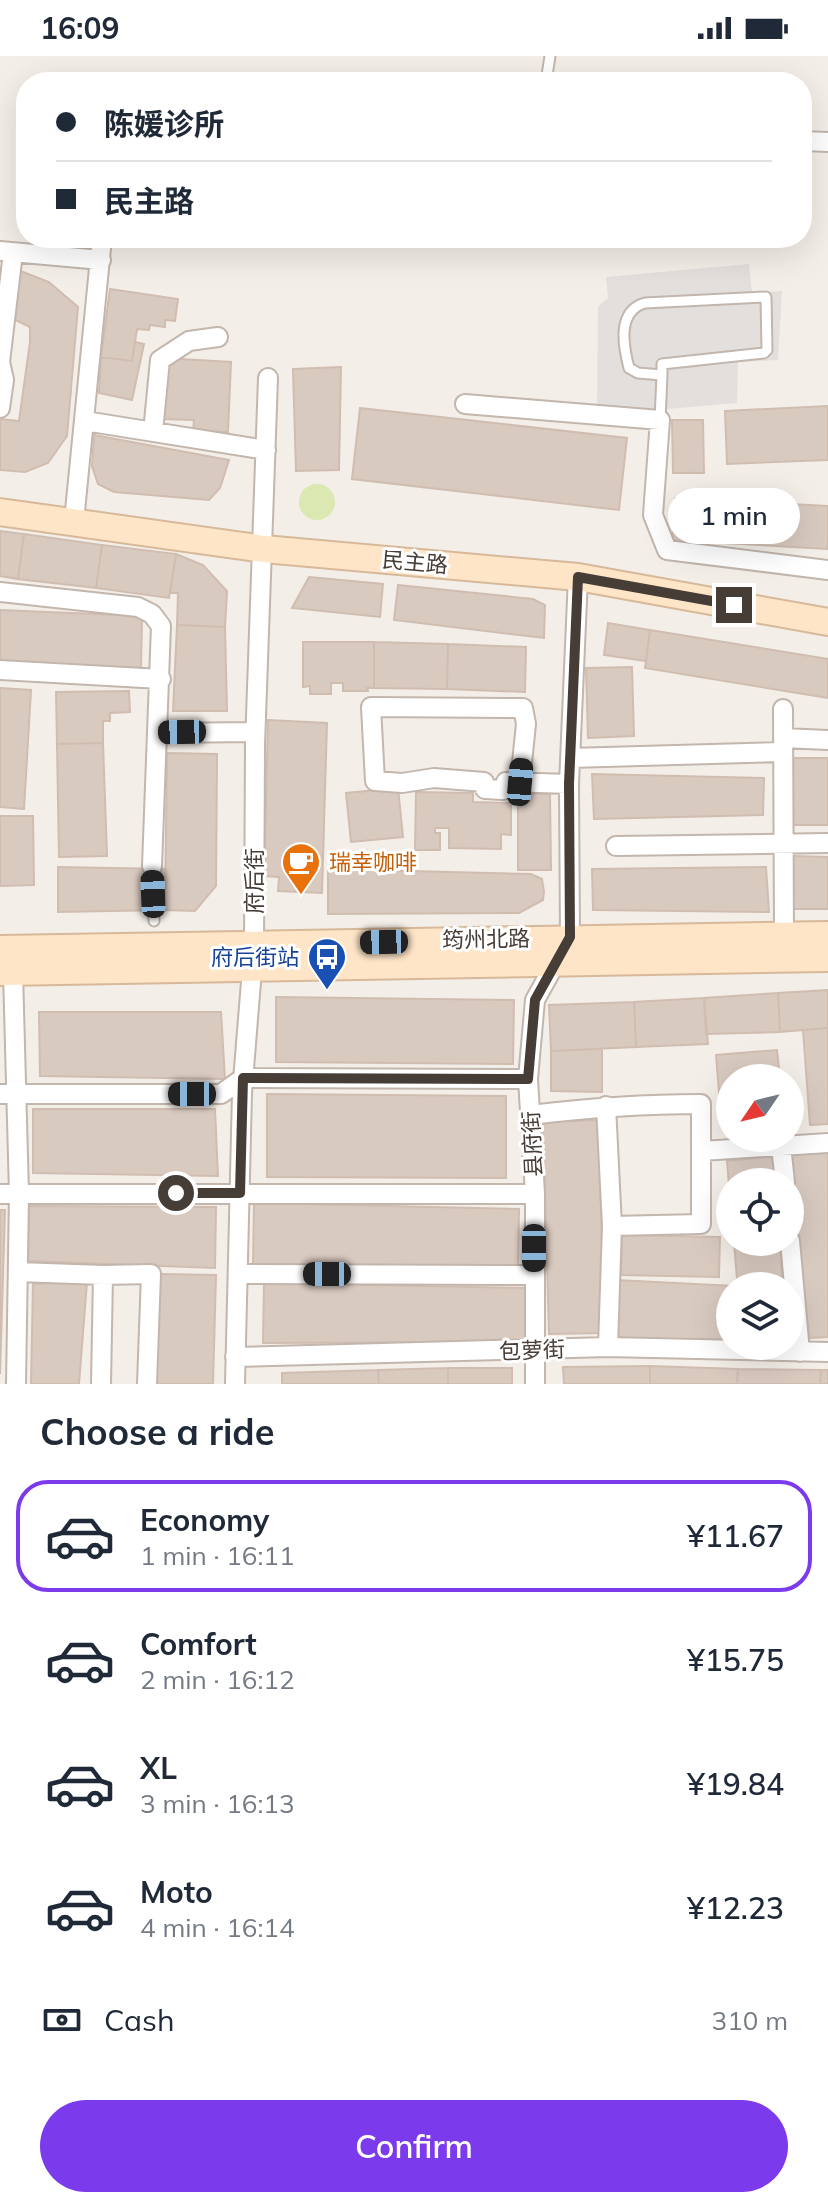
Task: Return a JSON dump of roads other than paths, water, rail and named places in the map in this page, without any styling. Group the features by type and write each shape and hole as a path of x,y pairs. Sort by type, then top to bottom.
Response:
{"main road":[{"name":"民主路","path":"0,512 264,549 578,577 828,622"},
{"name":"筠州北路","path":"4,964 253,956 570,937 828,935"},
{"name":"筠州北路","path":"253,956 556,961 828,958"}],"street":[{"path":"74,521 102,248"},
{"path":"0,408 4,380 0,362 6,252 101,260"},
{"path":"153,432 160,360 189,341 218,337"},
{"name":"府后街","path":"235,1384 243,1078 253,956 255,732 268,378"},
{"path":"465,404 660,420 653,515 667,550 828,570"},
{"path":"85,421 266,450"},
{"path":"570,937 569,784 578,577"},
{"path":"0,592 146,609 163,633 152,866"},
{"path":"0,670 161,679"},
{"path":"520,782 526,724 523,708 371,707 375,781 402,783 434,778 484,782 485,789 494,790 503,790 506,782 569,784"},
{"path":"783,709 784,934"},
{"path":"158,733 255,732"},
{"path":"570,758 828,740"},
{"path":"616,846 828,843"},
{"name":"县府街","path":"535,1384 535,1194 528,1079 535,1000 570,937"},
{"path":"4,964 9,1194 18,1272 16,1384"},
{"path":"8,1094 221,1094 243,1078 528,1079"},
{"path":"530,1115 606,1106 701,1104 701,1224 612,1226"},
{"path":"606,1106 612,1226 608,1347"},
{"path":"804,1145 828,1143"},
{"path":"701,1151 716,1150"},
{"path":"9,1194 535,1194"},
{"path":"18,1272 151,1274 147,1384"},
{"path":"238,1274 534,1275"},
{"path":"101,1384 103,1275"},
{"name":"包萝街","path":"235,1357 608,1347 716,1350"},
{"name":"包萝街","path":"804,1352 828,1352"}],"lane":[{"path":"660,420 662,375 662,364 764,353 767,350 766,297 636,306 624,321 629,368 638,373 662,375"},
{"path":"152,866 154,921"}],"place":[{"name":"瑞幸咖啡","path":"301,896"},
{"name":"府后街站","path":"327,991"}]}
